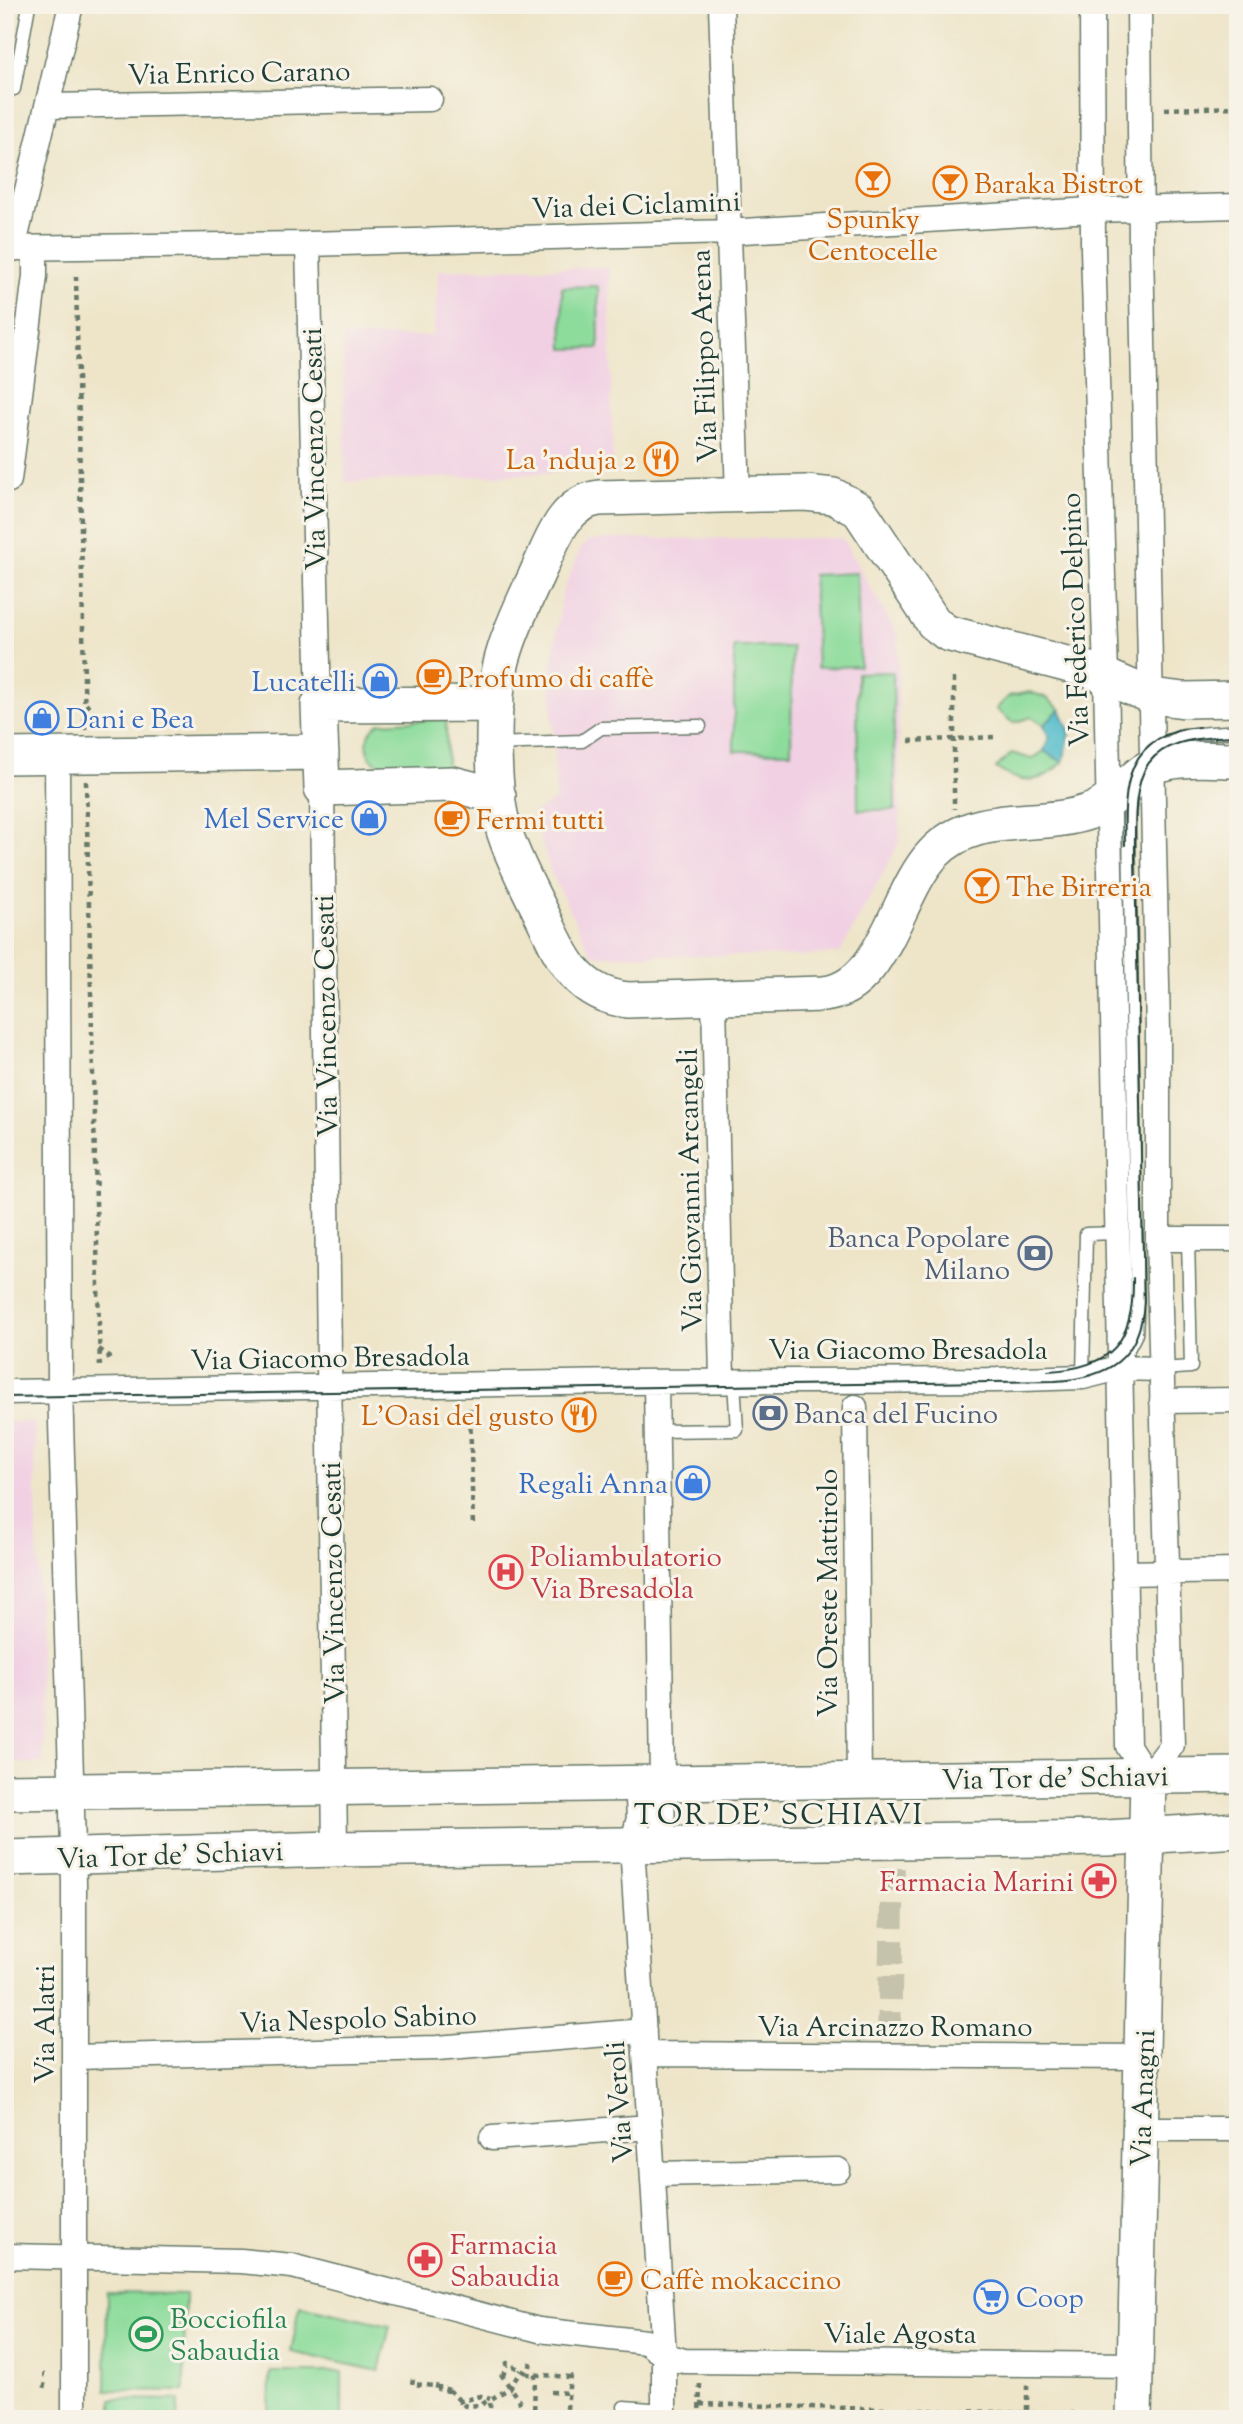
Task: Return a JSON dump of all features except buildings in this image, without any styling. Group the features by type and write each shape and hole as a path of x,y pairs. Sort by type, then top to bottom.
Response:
{"street":[{"path":"9,480 35,276 18,249 71,5"},
{"name":"Via Filippo Arena","path":"721,5 738,495"},
{"name":"Via Federico Delpino","path":"1092,5 1092,211 1106,675 1136,775 1138,1236"},
{"name":"Via Federico Delpino","path":"1138,1236 1136,775 1151,696 1139,5"},
{"name":"Via Enrico Carano","path":"49,106 430,99"},
{"name":"Via dei Ciclamini","path":"18,249 727,232 1141,208 1238,206"},
{"name":"Via Vincenzo Cesati","path":"308,244 322,788 334,1788"},
{"path":"1238,699 1184,700 1151,696 1106,675 947,633 934,623 866,518 850,503 815,493 599,498 583,502 570,512 552,539 508,640 496,704 498,796 511,848 559,951 580,981 592,990 615,999 714,998 823,993 845,989 859,979 872,962 931,856 964,831 979,826 1077,815 1101,806 1136,775 1171,762 1238,760"},
{"path":"319,705 496,704"},
{"path":"5,756 321,752"},
{"name":"Via Alatri","path":"74,2419 73,1856 61,1391 85,754"},
{"path":"322,788 452,784 498,796"},
{"name":"Via Giovanni Arcangeli","path":"714,998 728,1381"},
{"path":"1138,1236 1238,1239"},
{"path":"1138,1236 1161,1368 1172,1745 1147,1777 1128,1746 1122,1402 1119,1368 1138,1236"},
{"name":"Via Giacomo Bresadola","path":"5,1392 1083,1377 1119,1368 1161,1368"},
{"path":"648,1845 639,1818 650,1782 658,1431 656,1382"},
{"path":"1162,1401 1238,1400"},
{"name":"Via Oreste Mattirolo","path":"855,1407 859,1779"},
{"path":"1124,1573 1238,1571"},
{"name":"Via Tor de' Schiavi","path":"5,1791 1238,1774"},
{"name":"Via Anagni","path":"1132,2417 1144,2057 1147,1777"},
{"path":"334,1788 335,1849"},
{"name":"Via Tor de' Schiavi","path":"5,1858 335,1849 1147,1835 1238,1830"},
{"name":"Via Veroli","path":"648,1845 644,2042 664,2355 664,2414"},
{"name":"Via Arcinazzo Romano","path":"644,2042 1144,2057"},
{"name":"Via Nespolo Sabino","path":"75,2057 644,2042"},
{"path":"492,2138 650,2127"},
{"path":"1141,2129 1238,2129"},
{"path":"653,2174 838,2170"},
{"name":"Viale Agosta","path":"5,2256 241,2261 292,2266 539,2330 646,2342 664,2355 684,2361 1135,2365"}],"lane":[{"path":"5,91 13,89 28,11 16,5"},
{"path":"496,744 582,741 601,728 700,726"},
{"path":"1136,775 1184,735 1238,731"},
{"path":"1083,1377 1086,1234 1138,1236"},
{"path":"1161,1368 1191,1367 1188,1239"},
{"path":"658,1431 737,1430 728,1381"},
{"path":"624,2407 664,2414"}],"path":[{"path":"1165,109 1238,107"},
{"path":"76,276 100,1390"},
{"path":"954,678 954,810"},
{"path":"85,704 87,797"},
{"path":"909,741 996,737"},
{"path":"99,1349 108,1355 110,1362"},
{"path":"470,1408 472,1527"},
{"path":"531,2362 534,2419"},
{"path":"520,2419 521,2404 502,2375 507,2363 532,2374 570,2377 577,2375"},
{"path":"699,2419 700,2369"},
{"path":"413,2379 411,2384 428,2384 451,2391 458,2402 465,2406 481,2405 510,2388 521,2370"},
{"path":"566,2419 570,2377"},
{"path":"1027,2378 1027,2416"},
{"path":"551,2392 569,2393"},
{"path":"490,2408 491,2399"},
{"path":"700,2404 1027,2416 1072,2413 1072,2419"}],"shaded area":[{"path":"609,267 613,470 345,482 343,337 433,336 439,270"},
{"path":"842,538 898,636 900,841 840,953 798,956 592,955 551,872 533,814 556,799 551,674 562,594 580,550 588,541 607,539"},
{"path":"5,1422 34,1422 43,1763 5,1763"}],"green space":[{"path":"598,286 599,348 563,349 562,287"},
{"path":"857,573 860,666 817,668 813,575"},
{"path":"734,647 792,647 791,752 734,751"},
{"path":"893,672 895,810 858,810 857,673"},
{"path":"1030,692 1047,698 1060,709 1044,725 1032,717 1013,723 996,709 1009,696"},
{"path":"446,719 447,772 386,770 370,758 368,739 379,723"},
{"path":"1044,751 1063,762 1039,778 1014,778 996,768 1012,753 1032,759"},
{"name":"Bocciofila Sabaudia","path":"107,2293 185,2294 184,2391 106,2390"},
{"path":"300,2306 390,2326 379,2371 291,2352"},
{"path":"270,2372 342,2372 342,2419 269,2419"},
{"path":"112,2399 179,2400 178,2419 112,2419"}],"water":[{"path":"1060,709 1070,733 1063,762 1044,751 1049,738 1044,725"}],"tunnel":[{"path":"889,2036 893,1862"}],"tram line":[{"path":"1125,845 1128,783 1143,751 1156,740 1175,732 1199,727"},
{"path":"5,1397 1055,1381 1074,1379 1105,1370 1118,1362 1136,1338 1144,1302 1135,857 1135,826 1141,779 1149,763 1161,751 1180,743 1205,738 1238,736"},
{"path":"1048,1371 1088,1364 1115,1347 1129,1319 1133,1278"}],"place":[{"name":"Spunky Centocelle","path":"873,180"},
{"name":"Baraka Bistrot","path":"950,183"},
{"name":"La 'nduja 2","path":"661,459"},
{"name":"Profumo di caffè","path":"434,677"},
{"name":"Lucatelli","path":"380,681"},
{"name":"Dani e Bea","path":"42,718"},
{"name":"Mel Service","path":"369,818"},
{"name":"Fermi tutti","path":"452,819"},
{"name":"The Birreria","path":"982,886"},
{"name":"Banca Popolare Milano","path":"1035,1253"},
{"name":"Banca del Fucino","path":"770,1413"},
{"name":"L'Oasi del gusto","path":"579,1415"},
{"name":"Regali Anna","path":"693,1483"},
{"name":"Poliambulatorio Via Bresadola","path":"506,1572"},
{"name":"Farmacia Marini","path":"1099,1881"},
{"name":"Farmacia Sabaudia","path":"425,2260"},
{"name":"Caffè mokaccino","path":"615,2279"},
{"name":"Coop","path":"991,2297"},
{"name":"Bocciofila Sabaudia","path":"146,2334"}],"district":[{"name":"TOR DE' SCHIAVI","path":"779,1814"}]}
